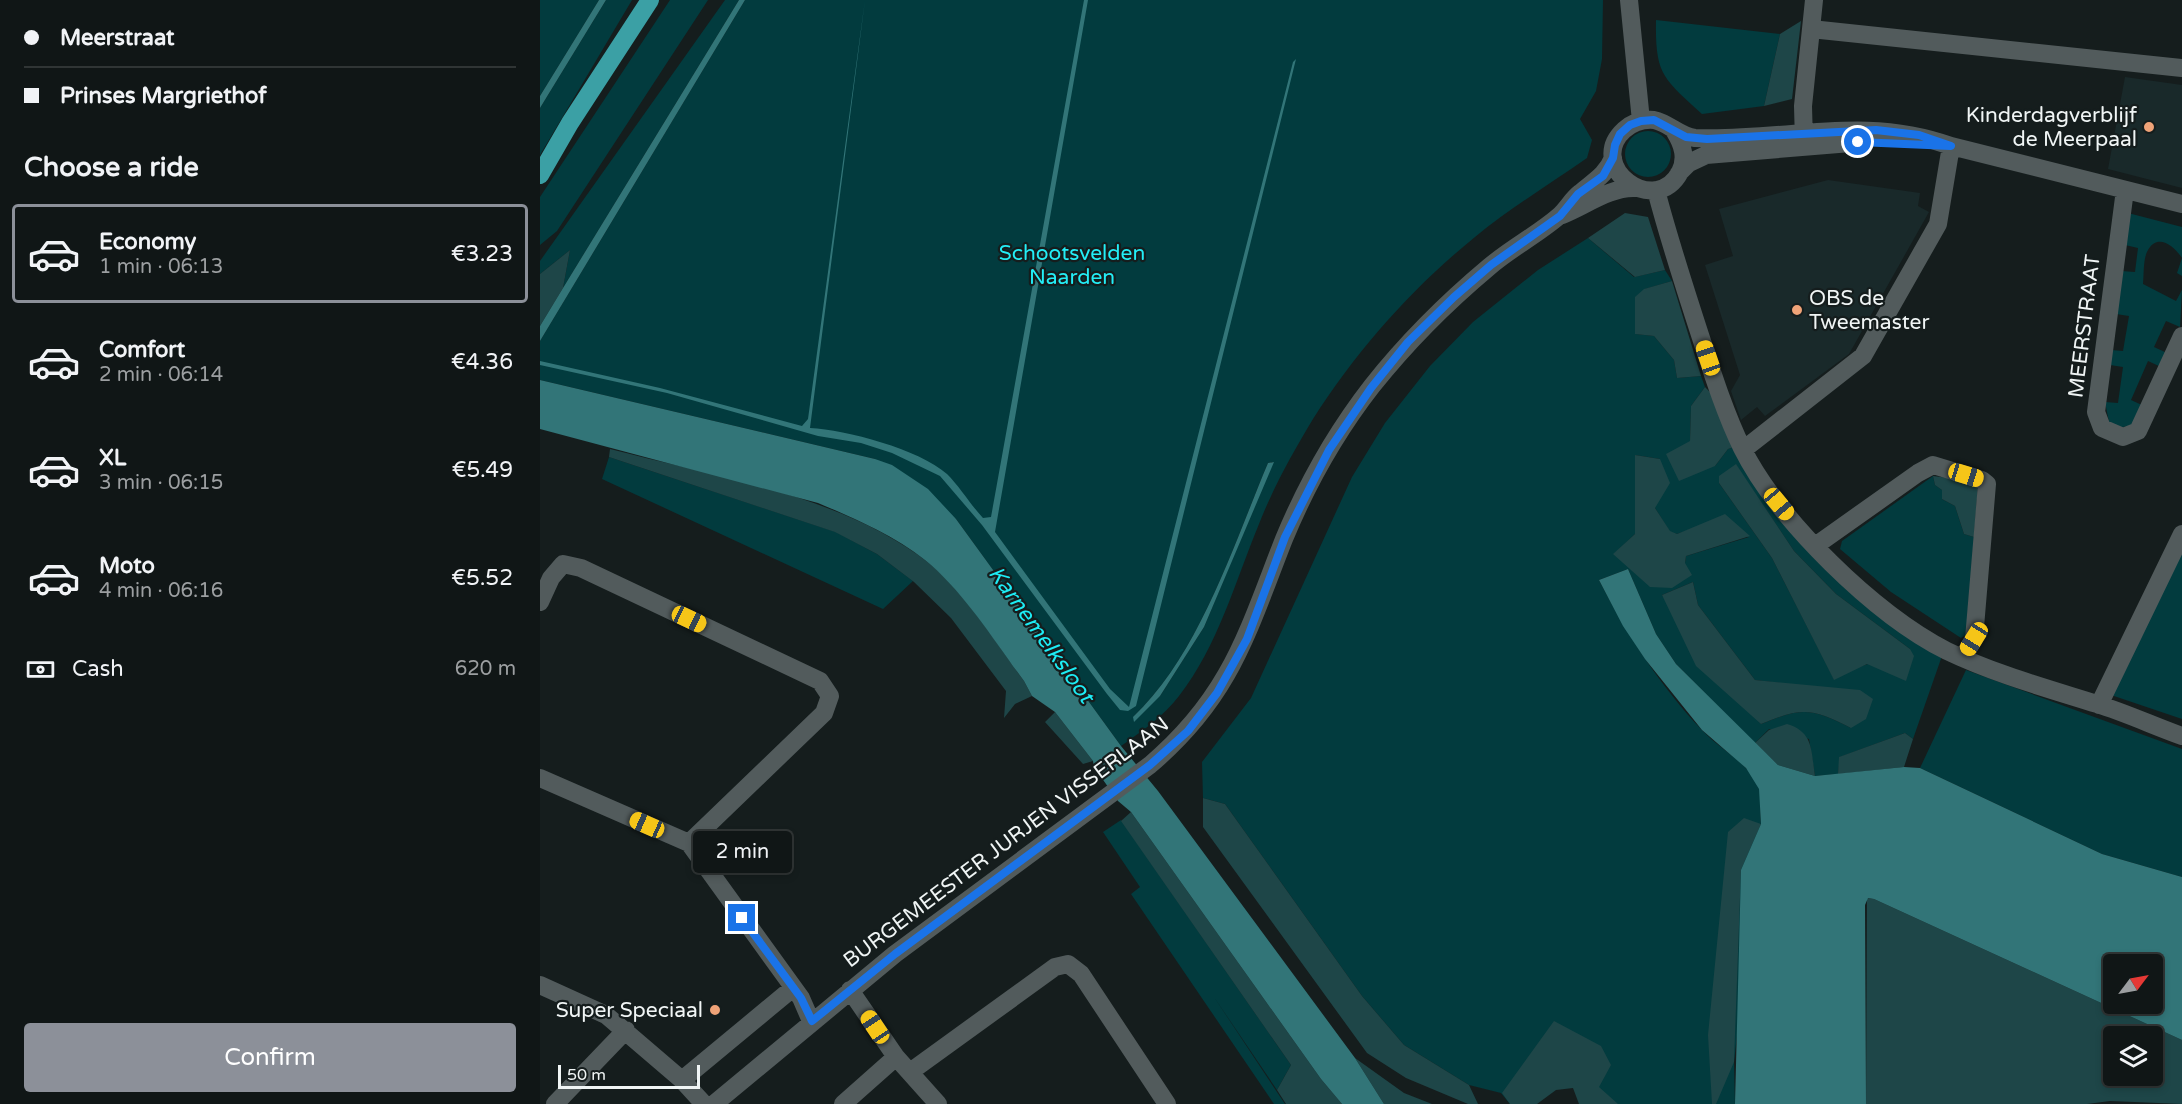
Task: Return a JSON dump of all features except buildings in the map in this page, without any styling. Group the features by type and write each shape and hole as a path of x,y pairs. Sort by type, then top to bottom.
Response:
{"main road":[{"path":"540,175 570,123 650,0"}],"street":[{"path":"1629,0 1641,121"},
{"path":"1804,139 1803,106 1814,0"},
{"path":"1811,29 2182,68"},
{"path":"1804,139 1706,155 1689,163 1665,186 1656,190 1635,188 1618,172 1613,158 1620,134 1630,125 1654,120 1666,124 1675,132 1686,137 1707,139 1804,139 1951,146 2182,204"},
{"path":"1675,132 1683,152 1679,173"},
{"path":"1743,450 1863,356 1938,224 1951,146"},
{"name":"BURGEMEESTER JURJEN VISSERLAAN","path":"1560,216 1578,194 1603,176 1613,158"},
{"name":"BURGEMEESTER JURJEN VISSERLAAN","path":"714,1104 850,990 1150,765 1188,731 1217,693 1247,639 1285,537 1329,450 1371,388 1408,342 1491,265 1560,216 1587,206 1613,191 1635,188"},
{"path":"1656,190 1673,254 1719,392 1743,450 1779,504 1815,546 1870,597 1910,628 1948,651 2018,680 2099,705 2182,736"},
{"name":"MEERSTRAAT","path":"2125,190 2097,411 2102,428 2112,435 2123,437 2138,431 2182,336"},
{"path":"1815,546 1918,473 1933,465 1982,480 1987,484 1974,639 1963,657"},
{"path":"2099,705 2182,534"},
{"path":"540,602 551,578 563,564 581,568 820,681 830,696 824,713 689,843"},
{"path":"540,778 689,843 801,998 812,1021"},
{"path":"910,1072 1055,967 1068,964 1081,974 1167,1104"},
{"path":"540,985 606,1015 627,1030 682,1080 704,1104"},
{"path":"682,1080 793,988"},
{"path":"850,990 896,1057 938,1104"},
{"path":"555,1104 627,1030"},
{"path":"843,1104 896,1057"}],"shaded area":[{"path":"599,0 606,0 540,108 540,96"},
{"path":"739,0 745,0 540,341 540,326"},
{"path":"865,0 810,428 882,442 935,465 947,474 983,518 991,517 1084,0 1088,0 995,532 1110,689 1129,707 1293,62 1296,59 1136,706 1128,711 1120,710 1107,694 982,525 940,476 892,453 861,443 818,436 667,393 540,365 540,361 660,388 802,426 808,419"},
{"path":"1801,21 1792,99 1764,106 1780,34"},
{"name":"Kinderdagverblijf de Meerpaal","path":"2125,77 2182,85 2182,188 2108,169"},
{"name":"OBS de Tweemaster","path":"1828,180 1920,193 1918,206 1929,212 1849,354 1765,416 1757,407 1741,420 1731,391 1740,375 1705,265 1733,256 1719,209"},
{"path":"1625,213 1648,217 1665,270 1635,277 1588,238"},
{"path":"570,250 563,288 540,326 540,274"},
{"path":"1672,281 1701,376 1677,378 1674,360 1654,336 1635,334 1635,297 1644,289"},
{"path":"540,380 875,459 892,465 928,489 956,519 1121,746 1158,791 1355,1058 1384,1104 1342,1104 1321,1079 1131,812 1118,801 1094,767 1093,761 1055,712 1032,696 1024,681 980,621 931,565 892,538 818,503 540,429"},
{"path":"1705,387 1712,394 1737,446 1728,449 1715,466 1679,481 1666,454 1690,441 1691,406"},
{"path":"610,449 777,491 859,521 896,541 930,564 957,590 992,635 1032,696 1015,704 1004,718 1006,691 951,618 914,582 877,554 835,532 609,457"},
{"path":"1635,455 1660,459 1670,483 1655,508 1670,531 1677,534 1725,514 1750,536 1686,556 1685,563 1692,575 1672,588 1650,587 1613,554 1635,534"},
{"path":"1274,462 1204,627 1160,696 1134,722 1133,717 1156,692 1177,663 1195,631 1212,598 1268,463"},
{"path":"1736,464 1794,551 1836,594 1910,649 1914,656 1906,681 1867,664 1834,680 1772,558 1719,483 1719,476"},
{"path":"1933,476 1974,481 1978,486 1974,537 1964,534 1955,506 1942,499 1942,490 1935,485"},
{"path":"1628,569 1656,634 1676,664 1778,765 1815,776 1904,767 1920,768 2102,854 2182,877 2182,1040 2163,1031 2163,1026 2151,1026 2125,1014 2163,1014 2163,954 2103,954 2103,1004 1868,898 1865,905 1866,1104 1735,1104 1741,870 1761,824 1759,789 1746,768 1702,730 1645,659 1623,626 1599,580"},
{"path":"1693,582 1698,605 1755,680 1860,690 1873,699 1866,719 1851,728 1816,713 1807,712 1787,715 1761,724 1696,666 1662,595"},
{"path":"1055,712 1093,761 1083,764 1045,722"},
{"path":"1787,724 1807,737 1812,751 1815,776 1778,765 1755,743 1769,730"},
{"path":"1905,733 1913,739 1904,767 1838,774 1839,757"},
{"path":"1203,798 1225,804 1362,996 1404,1045 1469,1085 1478,1104 1468,1104 1406,1078 1367,1053 1203,827"},
{"path":"1131,812 1321,1079 1342,1104 1286,1104 1277,1090 1291,1065 1121,821"},
{"path":"1744,818 1761,824 1741,870 1734,1062 1716,1104 1712,1104 1708,1035 1728,832"},
{"path":"1867,898 1874,899 2103,1004 2103,1014 2125,1014 2151,1026 2103,1026 2103,1086 2163,1086 2163,1031 2182,1040 2182,1104 2110,1101 2087,1104 1866,1104"},
{"path":"1554,1021 1601,1046 1611,1065 1599,1087 1618,1104 1579,1104 1573,1088 1556,1090 1537,1104 1510,1104 1502,1093"},
{"path":"1355,1058 1404,1093 1432,1104 1384,1104"}],"green space":[{"path":"540,0 599,0 540,96"},
{"path":"606,0 632,0 540,155 540,108"},
{"path":"670,0 708,0 557,231 540,245 540,197"},
{"path":"725,0 739,0 563,288 570,250 540,274 540,261"},
{"name":"Schootsvelden Naarden","path":"745,0 1603,0 1602,59 1596,91 1580,119 1592,140 1587,158 1475,237 1429,277 1367,345 1330,393 1284,470 1265,511 1225,613 1193,677 1166,711 1121,746 956,519 875,459 540,380 540,341","holes":["1273,462 1204,627 1160,696 1133,717 1156,692 1177,663 1195,631 1212,598 1268,463"]},
{"path":"1656,20 1780,34 1764,106 1702,114 1678,92 1664,74 1657,53"},
{"path":"1648,131 1664,138 1671,154 1664,170 1648,177 1632,170 1625,154 1632,138"},
{"path":"2128,213 2182,227 2182,258 2166,243 2157,242 2152,245 2145,257 2143,284 2176,301 2182,290 2180,327 2166,321 2154,347 2167,353 2161,367 2148,361 2131,400 2144,406 2136,423 2122,427 2109,422 2105,402 2118,403 2123,367 2110,365 2111,350 2123,351 2129,316 2116,314 2121,271 2135,272 2138,248 2125,245"},
{"path":"1588,238 1634,277 1665,270 1672,281 1645,289 1636,334 1654,336 1674,360 1677,378 1701,376 1705,387 1691,406 1690,441 1715,466 1728,449 1737,446 1781,516 1943,653 1913,739 1905,733 1840,757 1838,774 1815,776 1809,739 1769,729 1755,743 1676,664 1656,634 1628,569 1599,580 1633,640 1672,696 1709,737 1748,771 1759,788 1761,824 1734,1062 1735,1104 1588,1104 1562,1076 1510,1104 1501,1093 1469,1085 1404,1045 1362,996 1225,804 1203,798 1202,762 1251,698 1352,477 1385,423 1430,366 1473,322 1538,270","holes":["1635,455 1660,459 1655,508 1670,532 1677,534 1694,528 1749,537 1686,556 1685,563 1614,554 1635,534","1736,465 1794,551 1836,594 1910,649 1848,671 1834,679 1772,558 1719,483","1693,582 1698,605 1755,680 1796,685 1851,728 1816,713 1807,712 1787,715 1761,724 1662,595"]},
{"path":"2182,258 2182,276 2177,273"},
{"path":"609,457 836,532 877,554 913,581 883,609 602,479"},
{"path":"1933,476 1935,485 1942,490 1942,499 1955,506 1964,534 1974,537 1966,635 1961,638 1891,592 1840,549 1842,541"},
{"path":"2182,542 2182,719 2111,695"},
{"path":"1966,670 2182,749 2182,877 2102,854 1920,768"},
{"path":"1121,820 1291,1065 1277,1090 1214,997 1285,1104 1274,1104 1131,894 1140,887 1103,832"}],"place":[{"name":"Kinderdagverblijf de Meerpaal","path":"2149,127"},
{"name":"OBS de Tweemaster","path":"1797,310"},
{"name":"Super Speciaal","path":"715,1010"}],"route":[{"path":"742,918 801,998 812,1021 895,954 1174,745 1188,731 1217,693 1247,639 1285,537 1329,450 1371,388 1408,342 1454,297 1491,265 1560,216 1578,194 1603,176 1610,167 1620,134 1630,125 1654,120 1666,124 1675,132 1686,137 1707,139 1840,130 1876,130 1919,135 1951,146 1858,142"}],"water label":[{"name":"Karnemelksloot","path":"1042,634"}]}
